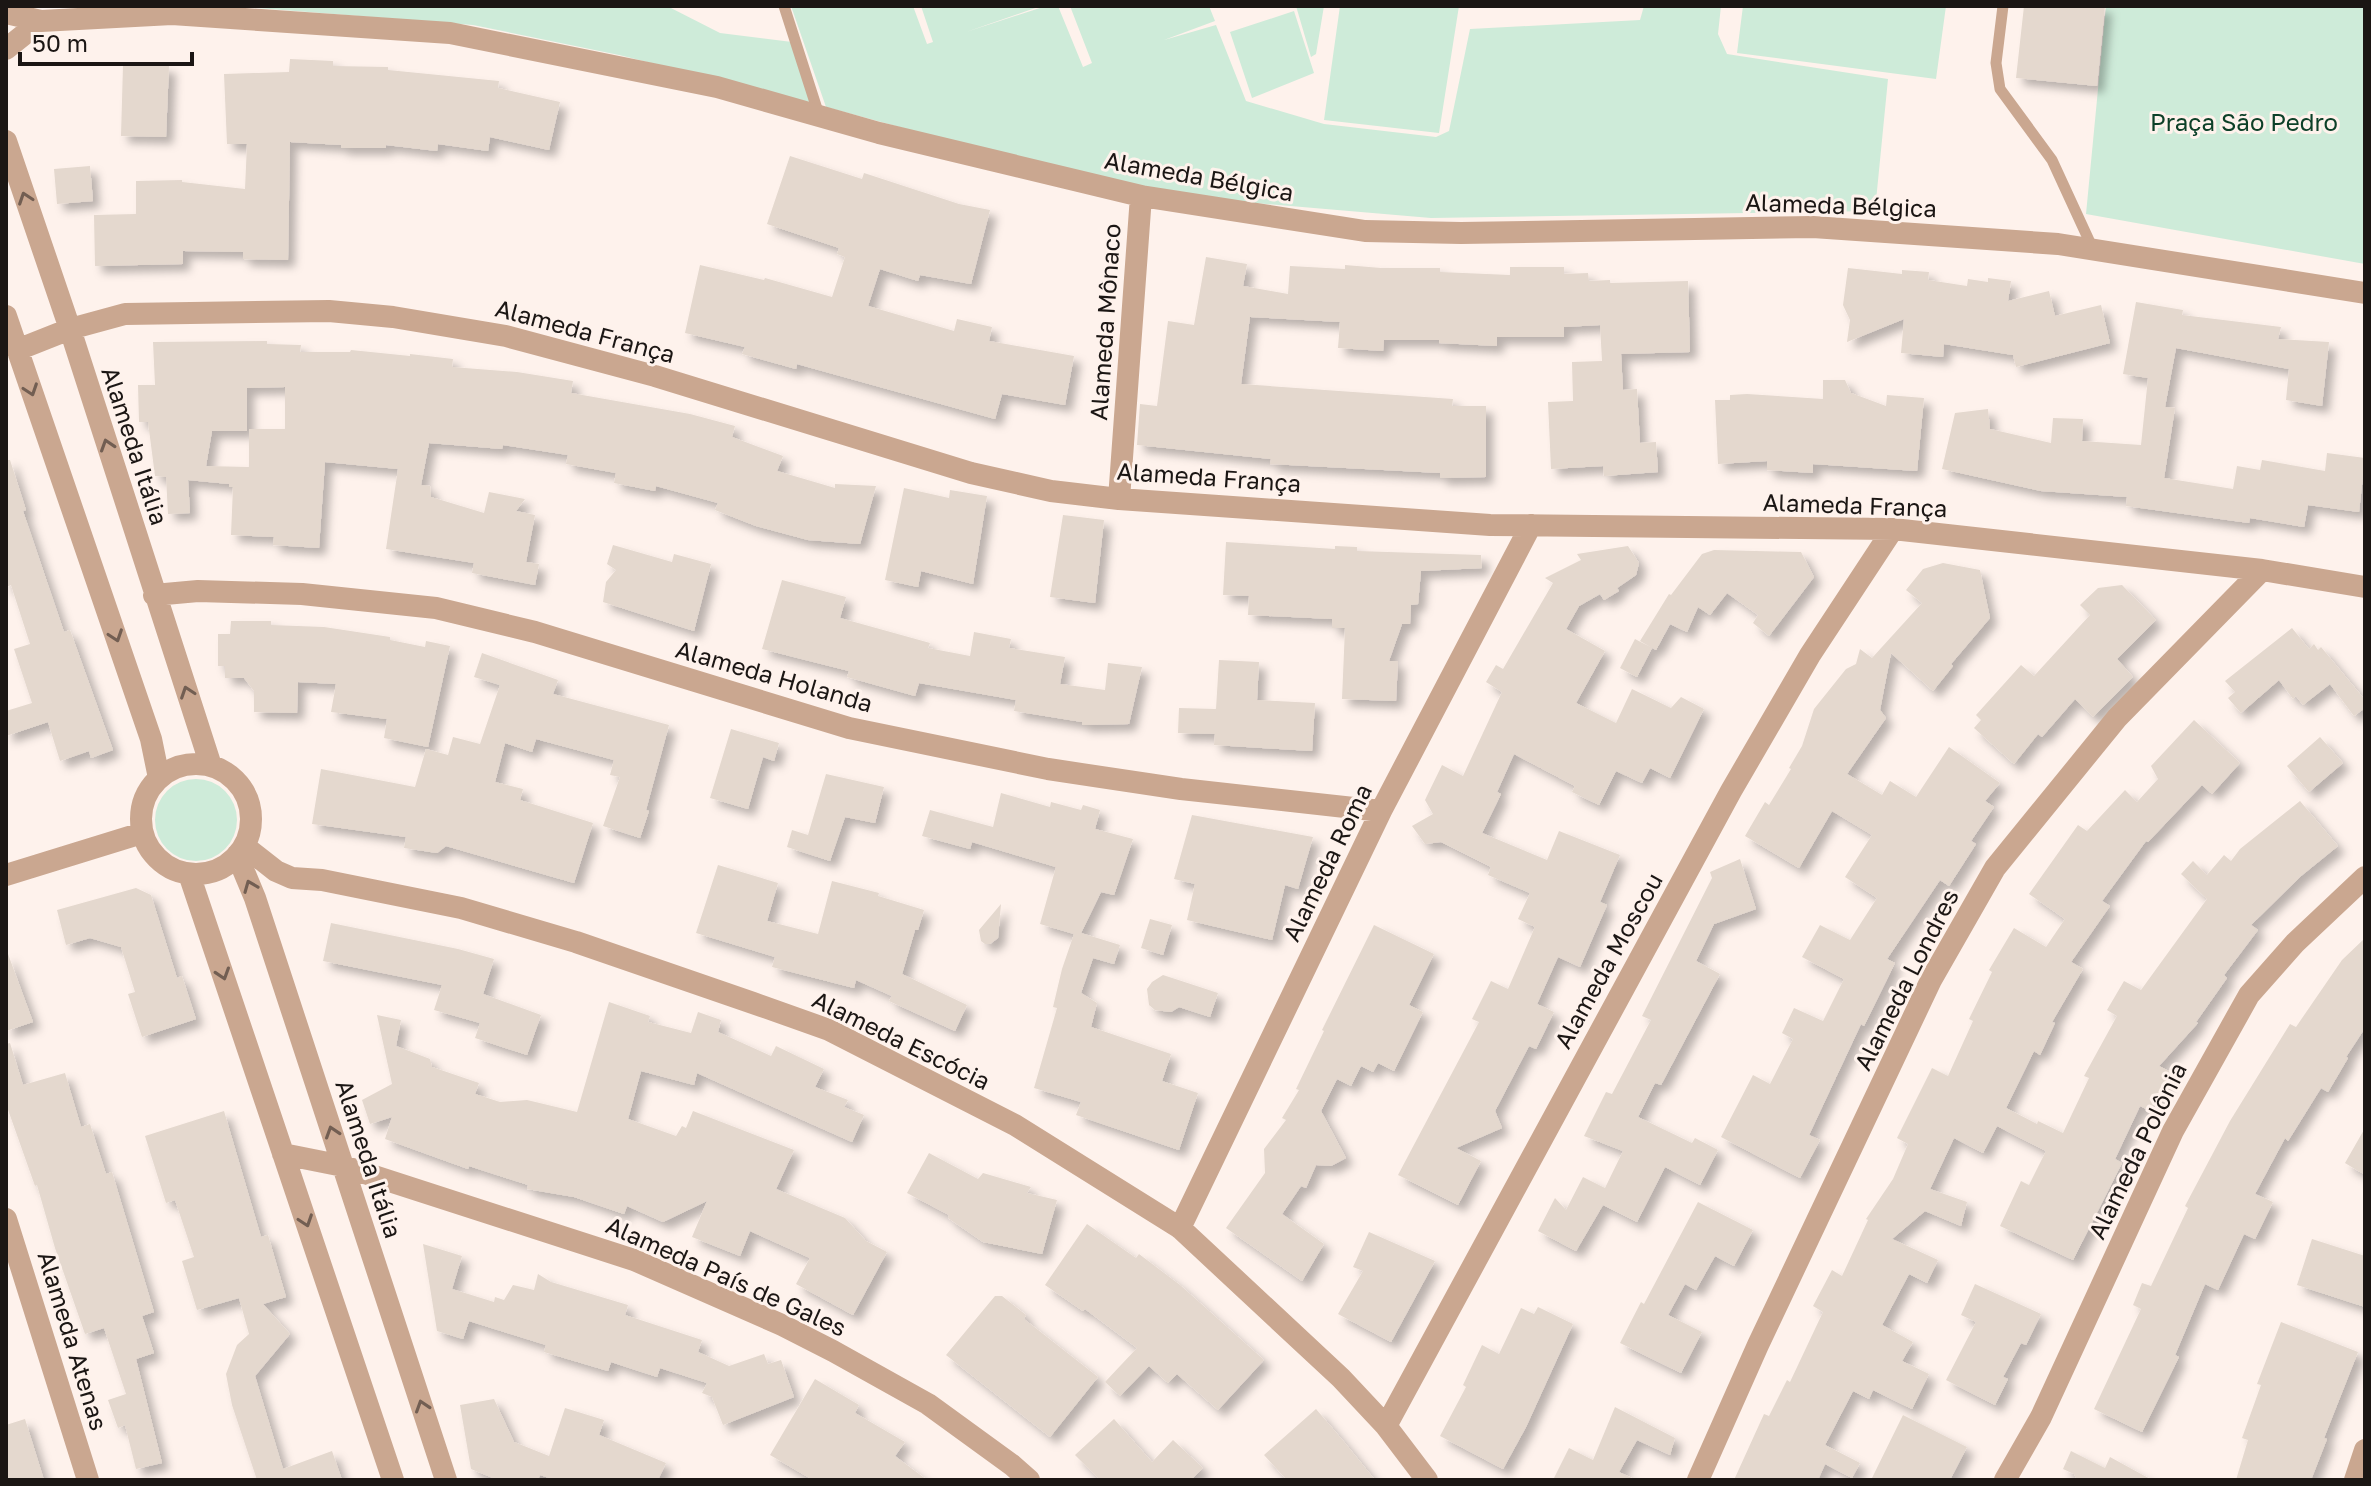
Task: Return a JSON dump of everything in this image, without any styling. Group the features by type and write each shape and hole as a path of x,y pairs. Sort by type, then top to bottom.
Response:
{"street":[{"name":"Alameda Bélgica","path":"6,13 41,21 172,14 450,33 717,87 820,116 1141,196 1365,231 1461,233 1813,227 2058,244 2364,292"},
{"path":"6,49 41,21"},
{"name":"Alameda Itália","path":"6,141 211,766"},
{"name":"Alameda Mônaco","path":"1119,499 1141,196"},
{"name":"Alameda França","path":"17,350 70,329 125,314 329,311 407,319 506,336 655,376 971,473 1051,491 1119,499 1490,525 1893,529 2262,570 2365,587"},
{"path":"6,316 151,739 159,778"},
{"name":"Alameda Roma","path":"1180,1228 1381,811 1531,525"},
{"name":"Alameda Moscou","path":"1386,1426 1731,791 1810,655 1893,529"},
{"name":"Alameda Londres","path":"1698,1480 1758,1345 1931,980 1995,868 2117,718 2262,570"},
{"name":"Alameda Holanda","path":"154,595 198,591 302,594 436,608 535,632 849,728 1048,769 1181,789 1381,811"},
{"path":"184,766 211,766 235,781 249,805 249,833 240,851 224,867 207,873 189,874 159,861 148,848 142,833 143,803 159,778 184,766"},
{"path":"6,875 142,833"},
{"name":"Alameda Itália","path":"240,851 446,1480"},
{"name":"Alameda Escócia","path":"240,851 292,878 322,880 461,908 576,942 829,1030 1015,1125 1180,1228 1341,1378 1386,1426 1427,1480"},
{"path":"189,874 393,1480"},
{"name":"Alameda Polônia","path":"2005,1480 2041,1417 2173,1131 2249,995 2295,943 2365,877"},
{"name":"Alameda País de Gales","path":"283,1154 343,1166 634,1260 782,1325 928,1404 1029,1480"},
{"name":"Alameda Atenas","path":"6,1219 88,1480"},
{"path":"2355,1480 2365,1450"}],"lane":[{"path":"784,6 820,116"},
{"path":"2003,6 1996,63 2000,89 2052,160 2093,249"}],"green space":[{"path":"233,6 667,6 720,33 792,42 812,103 619,55 473,25"},
{"path":"791,6 913,6 927,44 933,42 921,6 1041,6 966,32 1046,6 1058,6 1083,67 1092,63 1070,6 1209,6 1215,21 1164,40 1216,25 1246,101 1324,124 1436,137 1449,131 1470,29 1640,20 1644,6 1721,6 1718,34 1727,54 1888,79 1875,211 1431,218 1208,199 1087,178 826,107"},
{"path":"1296,6 1324,6 1316,54 1311,57"},
{"path":"1340,6 1459,6 1439,133 1324,120"},
{"path":"1743,6 1946,6 1936,79 1737,53"},
{"name":"Praça São Pedro","path":"2106,6 2365,6 2365,264 2086,214"},
{"path":"1294,11 1314,73 1252,98 1230,32"},
{"path":"196,779 212,782 225,791 234,804 237,820 234,836 225,849 212,858 196,861 180,858 167,849 158,836 155,820 158,804 167,791 180,782"}],"building":[{"path":"2024,6 2105,6 2097,86 2016,78"},
{"path":"290,59 333,61 333,66 388,67 388,70 499,81 498,88 560,102 549,150 490,137 488,151 438,144 437,151 386,145 386,148 341,148 341,145 290,142 288,260 243,259 243,252 183,251 183,264 95,266 94,215 136,214 136,181 182,180 245,189 247,144 227,144 224,74 289,72"},
{"path":"123,65 169,66 166,137 121,136"},
{"path":"790,156 862,179 864,173 959,204 990,210 971,284 920,275 918,281 880,269 868,306 954,331 957,319 992,327 989,341 1074,356 1065,405 1002,394 995,419 797,364 796,369 742,354 745,347 685,333 700,265 765,278 832,297 845,257 837,254 839,248 767,224"},
{"path":"90,166 93,201 57,204 54,169"},
{"path":"1206,257 1247,264 1243,286 1288,294 1290,266 1440,268 1440,272 1510,275 1510,267 1564,267 1564,274 1588,273 1589,281 1688,281 1690,352 1621,354 1623,390 1637,389 1640,443 1656,442 1658,472 1604,476 1603,466 1551,469 1548,402 1573,401 1572,362 1602,361 1600,325 1564,327 1564,337 1497,337 1497,346 1439,343 1439,340 1384,340 1383,351 1338,348 1340,322 1250,317 1241,384 1453,399 1452,406 1486,406 1486,477 1440,478 1440,473 1270,464 1271,459 1137,445 1140,404 1157,406 1168,321 1194,325"},
{"path":"1848,268 1902,274 1902,270 1929,272 1928,280 1967,286 1968,279 2011,281 2008,301 2049,291 2055,316 2101,305 2110,343 2016,367 2013,355 1944,344 1943,357 1901,353 1904,319 1847,342 1850,320 1843,305"},
{"path":"2136,302 2183,310 2182,315 2281,327 2278,339 2329,342 2322,406 2286,400 2289,369 2176,348 2165,407 2175,408 2164,478 2233,489 2237,466 2260,470 2262,460 2325,471 2327,453 2365,458 2359,512 2308,505 2304,527 2250,518 2249,523 2126,506 2127,497 2041,491 1942,469 1955,413 1988,409 1990,429 2051,443 2053,418 2083,419 2082,441 2141,445 2148,378 2123,374"},
{"path":"267,341 267,344 301,345 300,352 351,350 410,354 453,359 452,367 517,372 573,381 571,393 690,414 735,426 732,437 783,456 777,471 835,488 835,484 876,486 860,544 808,540 756,526 715,510 718,503 656,486 655,491 614,483 616,473 566,464 568,455 503,445 502,449 429,443 421,485 430,486 431,497 484,513 489,492 525,499 516,511 535,515 526,562 539,564 535,585 472,573 474,563 386,549 398,469 325,462 319,548 273,545 274,537 231,535 233,487 229,484 188,480 190,513 168,514 166,477 155,476 148,422 139,422 138,385 155,385 153,342","holes":["285,387 285,429 249,429 249,467 206,466 212,431 247,431 247,388"]},
{"path":"1823,380 1845,380 1851,393 1886,406 1887,395 1924,398 1917,471 1813,464 1813,473 1767,470 1767,461 1718,464 1715,400 1730,400 1730,395 1747,394 1823,399"},
{"path":"6,460 10,460 26,510 23,511 64,632 70,630 113,750 91,758 89,751 60,761 48,722 6,736 6,711 32,703 14,649 30,644 11,585 6,587"},
{"path":"904,488 949,498 950,490 987,496 973,584 921,571 918,587 885,580"},
{"path":"1063,515 1104,520 1095,603 1050,597"},
{"path":"1226,542 1481,555 1482,568 1421,571 1418,604 1411,605 1410,624 1402,624 1389,661 1398,661 1396,701 1342,699 1345,628 1332,628 1332,619 1248,615 1249,596 1223,595"},
{"path":"613,545 672,562 674,554 711,564 694,631 603,602 606,582 616,570 607,564"},
{"path":"1628,546 1639,563 1636,575 1604,600 1600,594 1579,606 1566,629 1605,651 1576,703 1616,723 1632,689 1671,708 1681,697 1704,709 1670,778 1650,768 1642,783 1616,771 1599,805 1572,792 1575,786 1514,754 1497,792 1501,794 1482,833 1547,860 1559,831 1620,855 1600,902 1607,905 1580,967 1558,957 1537,1004 1554,1012 1536,1049 1529,1046 1495,1111 1502,1128 1456,1148 1481,1161 1458,1205 1398,1175 1479,1022 1472,1019 1491,981 1508,989 1535,927 1518,919 1530,893 1488,875 1491,867 1441,842 1425,844 1412,826 1433,814 1425,800 1442,765 1463,776 1502,692 1486,682 1496,665 1503,669 1553,583 1545,578 1581,560 1577,554"},
{"path":"1714,550 1801,552 1814,577 1769,636 1753,623 1758,615 1727,593 1710,615 1698,607 1687,632 1670,624 1656,650 1640,641 1669,594 1702,554"},
{"path":"1943,563 1980,570 1990,618 1951,664 1953,666 1933,691 1891,653 1880,710 1886,718 1847,774 1882,795 1890,781 1916,797 1949,747 2000,783 1985,801 1994,807 1971,841 1976,844 1949,886 1940,880 1887,959 1895,963 1864,1026 1861,1024 1809,1135 1820,1140 1800,1178 1721,1137 1753,1075 1770,1084 1793,1039 1782,1033 1794,1008 1823,1021 1844,979 1802,957 1820,925 1850,940 1877,898 1845,877 1872,835 1832,811 1799,868 1745,836 1765,802 1769,805 1791,769 1814,709 1846,669 1856,664 1860,649 1872,658 1922,603 1906,590 1923,569"},
{"path":"782,580 846,597 840,618 930,643 928,648 970,656 974,632 1011,639 1009,648 1065,657 1060,684 1105,690 1108,663 1142,667 1129,724 1082,725 1082,722 1014,711 1016,700 919,683 915,696 847,677 849,671 762,649"},
{"path":"2122,585 2156,620 2117,659 2133,677 2093,717 2075,699 2042,737 2038,734 2014,764 1974,728 1981,720 1976,715 2021,665 2034,676 2090,615 2080,605 2098,588"},
{"path":"231,621 271,621 271,625 324,627 390,637 390,640 425,647 426,641 450,646 428,747 384,738 387,719 331,712 336,684 298,682 297,713 254,712 254,691 244,678 225,678 225,666 218,666 218,634 230,634"},
{"path":"2292,628 2309,649 2314,644 2318,650 2321,647 2365,700 2365,708 2354,716 2330,684 2303,705 2296,696 2293,699 2279,680 2241,713 2228,698 2235,692 2225,681"},
{"path":"1635,639 1652,648 1637,677 1620,668"},
{"path":"482,653 558,680 553,694 669,725 640,838 603,826 620,777 610,775 614,760 536,739 532,752 505,743 495,782 523,789 520,800 593,823 574,883 446,846 437,853 404,848 406,837 312,824 321,769 415,787 426,749 448,755 453,737 480,744 500,685 474,677"},
{"path":"1219,660 1259,662 1257,700 1315,703 1312,751 1214,745 1215,734 1178,733 1179,708 1216,709"},
{"path":"2194,720 2240,763 2212,794 2202,785 2146,841 2102,901 2110,906 2071,962 2083,969 2052,1022 2055,1023 2040,1055 2034,1051 2006,1108 2063,1133 2089,1078 2084,1076 2117,1016 2107,1010 2124,981 2141,990 2207,899 2181,874 2193,861 2207,875 2224,855 2231,861 2240,849 2300,801 2338,846 2301,876 2251,925 2258,930 2224,975 2227,978 2198,1023 2159,1066 2171,1072 2150,1111 2140,1106 2115,1159 2122,1163 2073,1260 2000,1226 2021,1181 2029,1185 2046,1151 1997,1126 1983,1153 1954,1138 1930,1189 1967,1202 1961,1226 1925,1211 1892,1239 1938,1260 1927,1283 1909,1274 1882,1325 1913,1342 1902,1361 1929,1374 1912,1409 1873,1390 1869,1399 1853,1391 1825,1445 1860,1463 1852,1478 1825,1464 1818,1480 1734,1480 1764,1414 1769,1416 1787,1380 1790,1382 1823,1312 1813,1306 1832,1270 1842,1276 1866,1219 1893,1179 1908,1144 1897,1138 1932,1068 1948,1076 1973,1021 1969,1019 1992,972 1989,970 2014,928 2046,947 2065,919 2029,894 2078,825 2087,831 2125,790 2137,802 2158,779 2151,766"},
{"path":"731,729 779,743 774,761 763,757 748,809 710,798"},
{"path":"2320,737 2343,763 2309,792 2287,766"},
{"path":"826,774 884,787 875,823 845,817 830,861 787,847 792,830 808,835"},
{"path":"1001,793 1050,807 1051,802 1081,810 1083,805 1100,810 1095,829 1133,839 1114,895 1101,892 1081,933 1120,945 1114,964 1093,958 1081,993 1097,1003 1091,1027 1171,1054 1162,1081 1198,1093 1179,1150 1076,1115 1081,1102 1034,1088 1057,1008 1053,1007 1062,969 1074,934 1040,924 1056,867 972,842 970,849 922,836 930,810 993,827"},
{"path":"1192,815 1313,837 1298,889 1285,885 1272,940 1187,920 1195,884 1174,879"},
{"path":"1740,859 1756,909 1714,924 1696,961 1720,974 1661,1085 1655,1083 1638,1117 1692,1143 1695,1138 1718,1150 1700,1185 1665,1167 1637,1222 1603,1205 1576,1251 1538,1231 1555,1198 1566,1210 1583,1177 1605,1188 1623,1151 1584,1136 1606,1092 1612,1094 1651,1020 1642,1016 1712,878 1710,872"},
{"path":"718,865 778,883 767,921 818,934 832,881 879,893 878,896 924,910 902,974 967,1005 955,1031 889,1001 892,996 856,980 854,988 772,967 775,957 696,933"},
{"path":"136,888 151,895 177,978 182,976 196,1019 142,1037 128,994 135,992 121,947 90,938 66,945 57,910"},
{"path":"1001,904 998,938 985,944 981,941 979,930"},
{"path":"1150,919 1172,925 1163,955 1141,948"},
{"path":"331,923 494,959 483,994 541,1015 527,1055 475,1038 480,1023 434,1010 442,985 323,961"},
{"path":"1374,925 1434,954 1409,1005 1423,1012 1394,1071 1378,1063 1373,1072 1361,1066 1351,1086 1337,1079 1321,1111 1346,1158 1331,1166 1316,1165 1306,1188 1301,1186 1282,1214 1324,1244 1302,1281 1226,1228 1265,1173 1264,1149 1286,1120 1282,1118 1299,1090 1296,1089 1322,1030"},
{"path":"2365,938 2365,1028 2328,1092 2321,1088 2288,1141 2285,1138 2255,1194 2273,1202 2255,1239 2244,1234 2218,1290 2205,1284 2175,1355 2179,1357 2142,1432 2094,1409 2141,1309 2133,1305 2142,1283 2151,1286 2188,1208 2185,1206 2230,1121 2290,1024 2296,1027 2342,960"},
{"path":"6,954 33,1022 6,1031"},
{"path":"1163,975 1218,993 1210,1017 1179,1007 1171,1012 1155,1010 1149,1005 1147,989"},
{"path":"609,1002 650,1016 648,1022 691,1033 698,1012 721,1020 718,1032 771,1056 776,1046 824,1069 815,1087 848,1100 844,1107 864,1115 852,1142 697,1073 694,1085 641,1071 628,1119 676,1136 682,1126 686,1128 693,1111 794,1150 776,1189 845,1218 866,1241 887,1252 853,1315 796,1284 810,1258 750,1231 740,1256 692,1237 707,1201 663,1222 627,1206 624,1214 574,1197 527,1189 528,1185 469,1166 468,1169 385,1139 392,1117 370,1124 362,1100 392,1084 377,1015 401,1020 396,1046 430,1059 432,1067 479,1083 475,1094 500,1102 527,1100 577,1112"},
{"path":"10,1043 23,1085 65,1073 81,1127 90,1124 106,1174 112,1172 154,1312 142,1316 154,1353 136,1359 162,1463 136,1469 125,1425 118,1428 108,1400 126,1394 104,1328 85,1334 37,1185 6,1104 6,1044"},
{"path":"224,1111 261,1237 268,1235 286,1297 263,1304 290,1334 255,1376 283,1469 332,1451 342,1480 257,1480 232,1405 226,1374 237,1345 249,1334 239,1298 197,1310 182,1261 194,1257 175,1200 166,1203 145,1136"},
{"path":"2365,1128 2365,1175 2345,1163"},
{"path":"929,1153 978,1179 983,1173 1031,1187 1027,1193 1057,1200 1042,1254 983,1242 948,1218 949,1215 907,1193"},
{"path":"1698,1202 1753,1230 1734,1266 1715,1256 1696,1290 1685,1284 1668,1315 1702,1332 1681,1373 1620,1343"},
{"path":"1087,1224 1136,1258 1139,1254 1180,1285 1264,1360 1218,1410 1177,1374 1168,1383 1149,1366 1120,1396 1105,1382 1137,1348 1085,1309 1083,1311 1045,1285"},
{"path":"1369,1232 1435,1261 1391,1342 1338,1314 1363,1271 1353,1267"},
{"path":"2312,1239 2365,1256 2365,1307 2297,1285"},
{"path":"423,1244 462,1256 452,1289 494,1302 495,1297 504,1300 513,1285 534,1290 538,1274 551,1282 628,1305 625,1315 702,1340 698,1352 729,1366 764,1354 768,1364 781,1360 794,1397 723,1425 712,1397 702,1393 707,1383 660,1368 657,1377 611,1362 608,1371 544,1352 546,1345 469,1321 463,1339 437,1331"},
{"path":"1975,1284 2041,1314 2026,1345 2021,1343 2003,1377 2008,1379 1995,1405 1946,1380 1976,1322 1961,1315"},
{"path":"995,1296 1002,1296 1026,1315 1024,1319 1098,1377 1050,1437 946,1355"},
{"path":"1538,1307 1573,1324 1526,1427 1503,1469 1440,1436 1466,1387 1463,1385 1482,1345 1499,1354 1521,1308 1534,1314"},
{"path":"2281,1322 2358,1352 2311,1480 2236,1480 2248,1440 2242,1438 2261,1385 2257,1384"},
{"path":"815,1379 859,1405 855,1413 905,1442 895,1456 927,1480 813,1480 770,1455"},
{"path":"494,1399 514,1442 549,1456 565,1408 604,1420 599,1435 666,1463 658,1480 555,1480 540,1475 538,1480 498,1480 471,1469 460,1405"},
{"path":"1615,1407 1675,1438 1670,1455 1637,1440 1619,1472 1636,1480 1553,1480 1569,1448 1593,1460"},
{"path":"1316,1409 1375,1480 1287,1480 1264,1455"},
{"path":"1903,1415 1967,1447 1950,1480 1871,1480"},
{"path":"25,1419 44,1480 6,1480 6,1425"},
{"path":"1114,1419 1152,1462 1173,1440 1203,1468 1191,1480 1100,1480 1075,1455"},
{"path":"2071,1451 2105,1468 2110,1457 2152,1480 2077,1480 2074,1474 2063,1469"}]}
